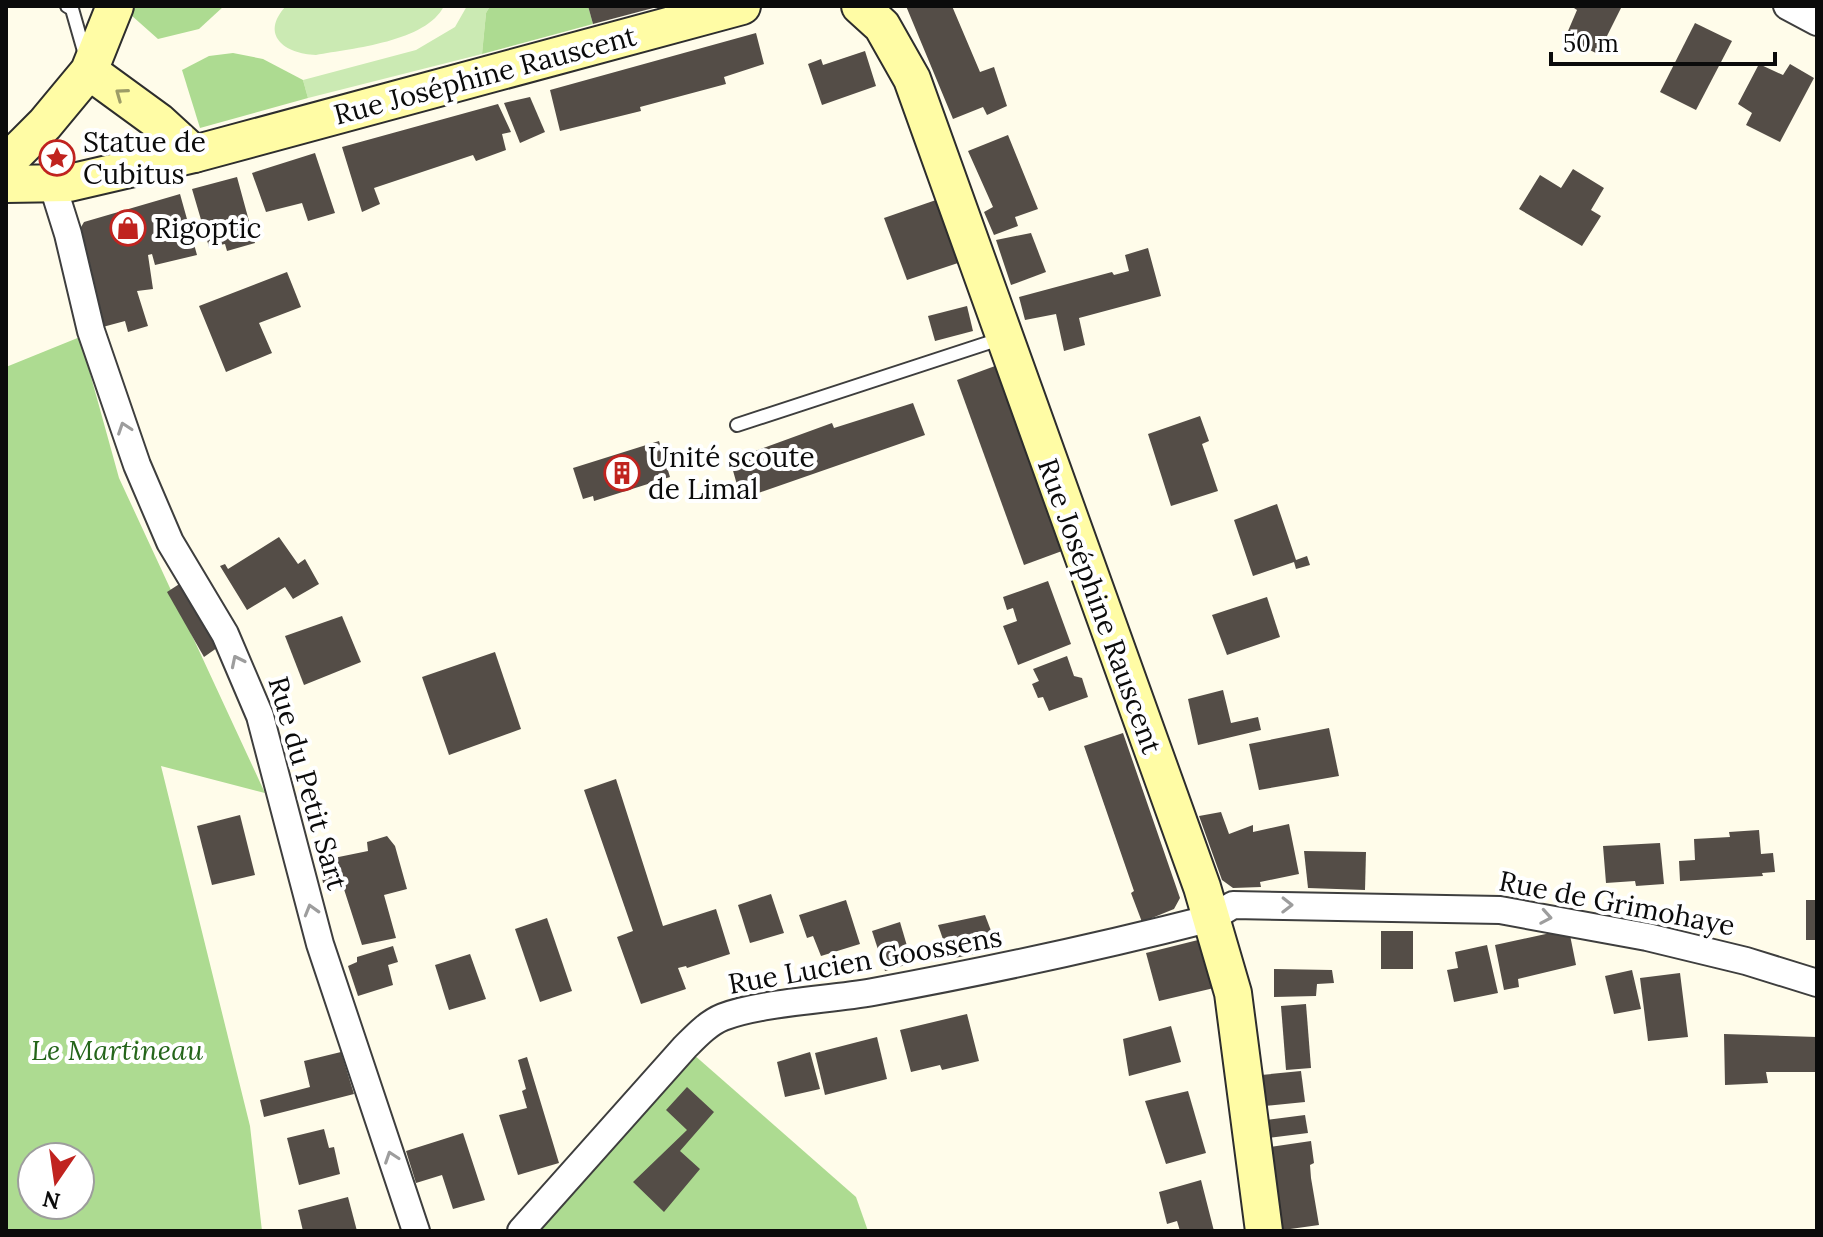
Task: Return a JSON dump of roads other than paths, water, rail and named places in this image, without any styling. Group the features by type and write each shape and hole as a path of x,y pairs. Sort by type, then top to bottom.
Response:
{"street":[{"path":"6,163 45,124 89,71 115,6"},
{"name":"Rue Joséphine Rauscent","path":"6,184 69,183 211,149 742,6"},
{"name":"Rue Joséphine Rauscent","path":"860,6 882,26 912,79 1212,918 1233,993 1264,1231"},
{"path":"1787,6 1817,22"},
{"path":"89,71 159,122 211,149"},
{"name":"Rue du Petit Sart","path":"52,183 68,234 91,331 137,465 170,542 225,634 260,716 320,944 416,1231"},
{"name":"Rue de Grimohaye","path":"1212,918 1233,905 1500,910 1647,937 1746,961 1817,983"},
{"name":"Rue Lucien Goossens","path":"521,1231 685,1047 710,1024 723,1017 1027,963 1212,918"}],"lane":[{"path":"67,6 72,9 89,71"},
{"path":"737,425 1003,338"}],"place":[{"name":"Statue de Cubitus","path":"57,158"},
{"name":"Rigoptic","path":"128,228"},
{"name":"Unité scoute de Limal","path":"622,473"}],"park label":[{"name":"Le Martineau","path":"117,1050"}]}
